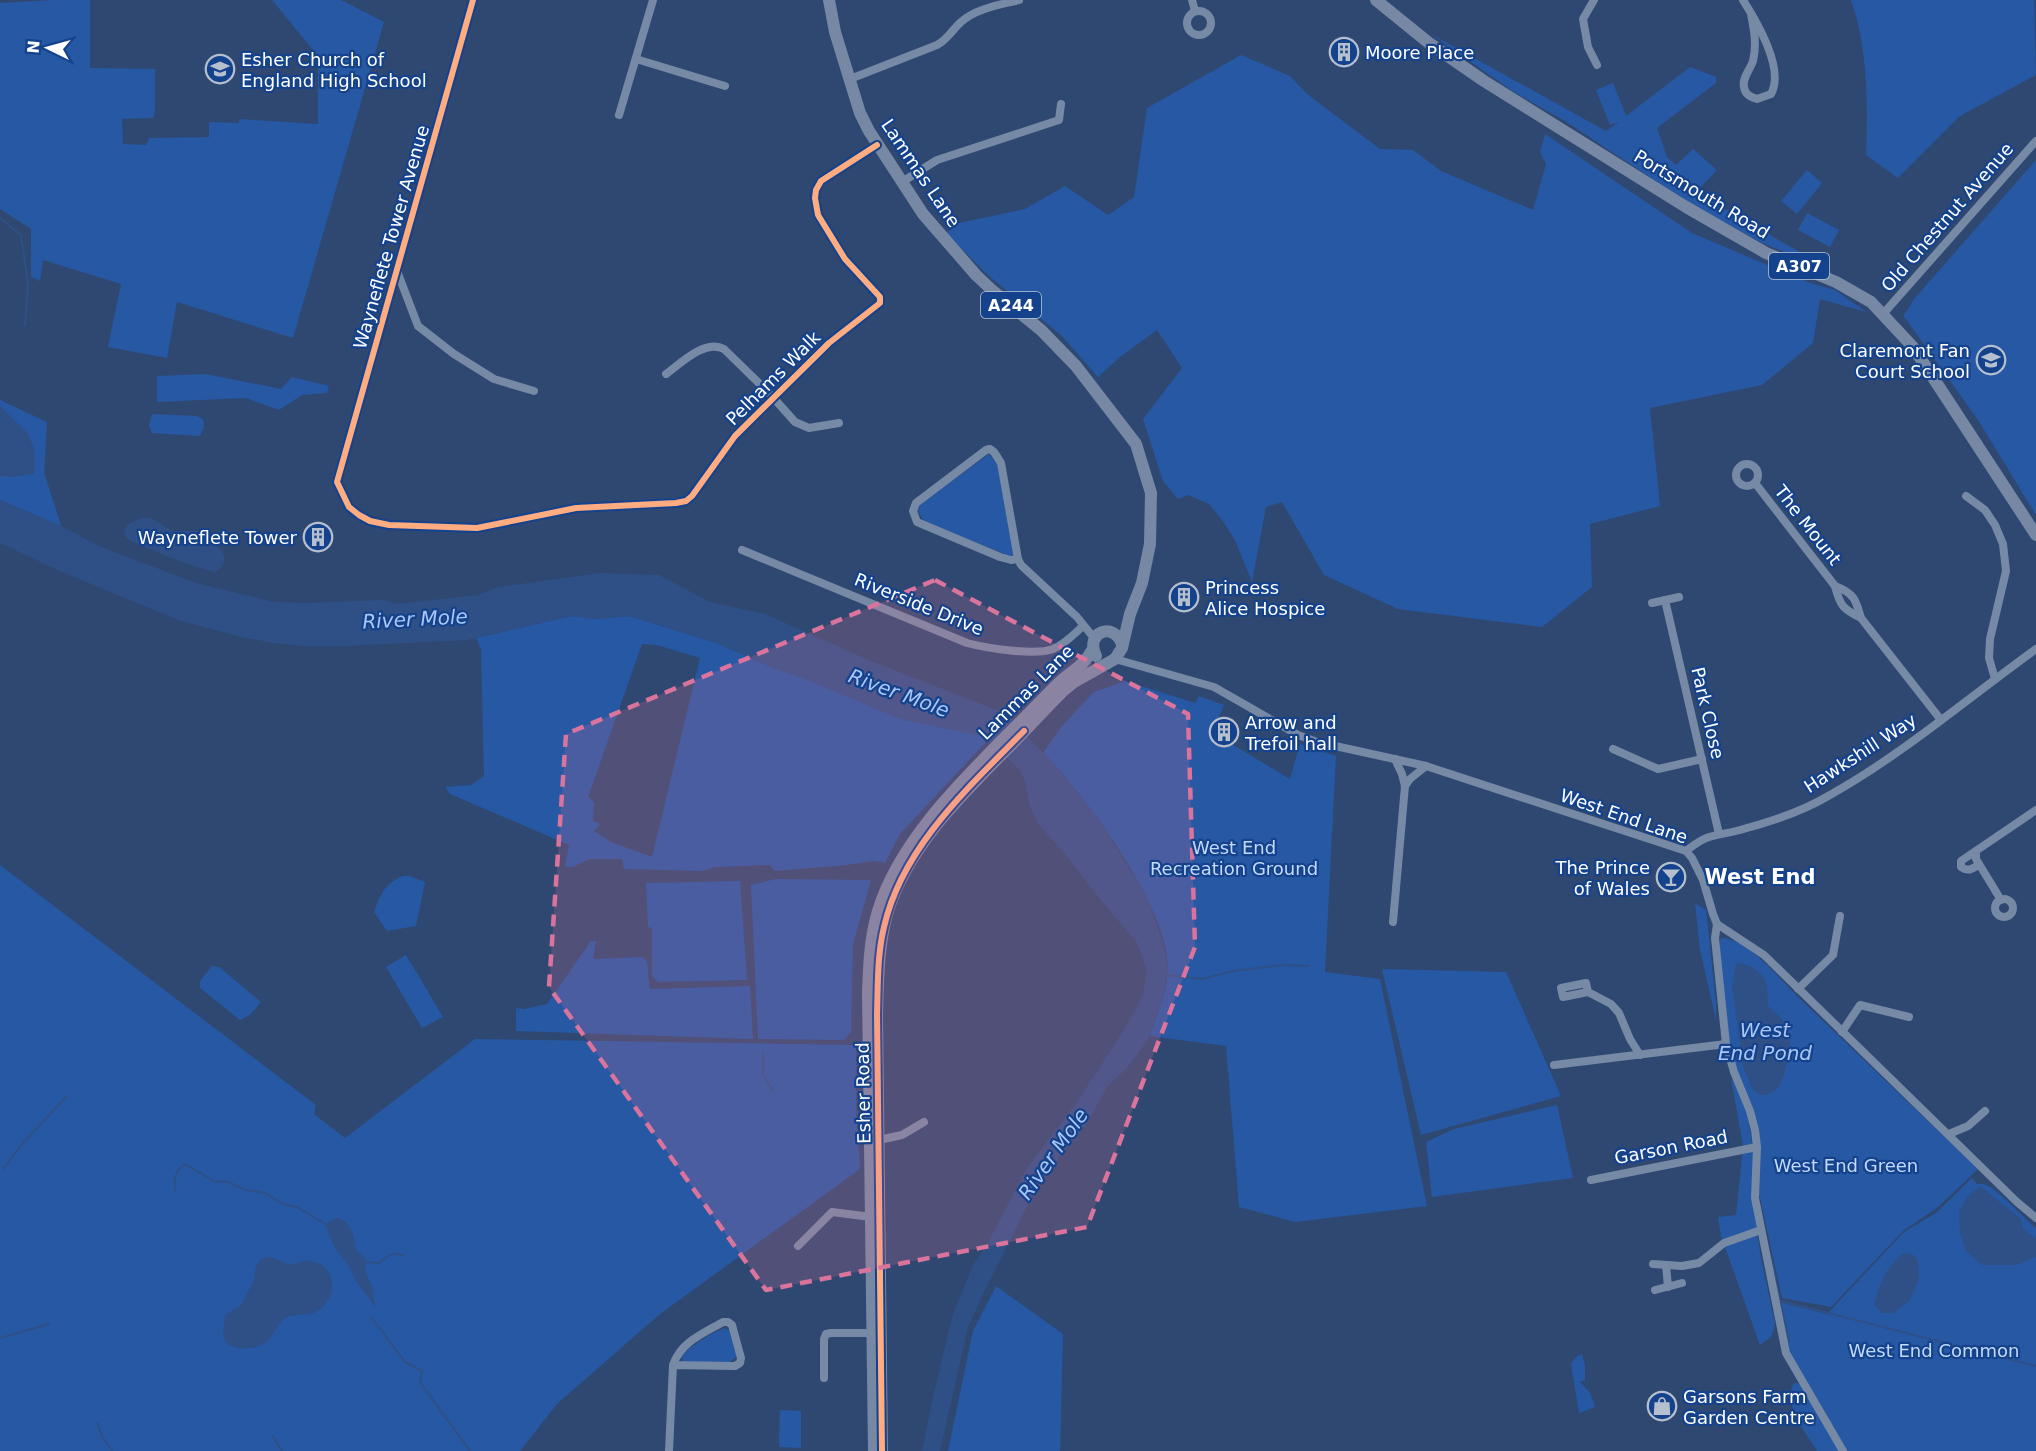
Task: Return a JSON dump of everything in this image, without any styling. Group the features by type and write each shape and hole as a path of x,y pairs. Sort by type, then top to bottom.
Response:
{"main road":[{"name":"Lammas Lane","path":"829,0 835,32 860,113 877,145 923,214 945,242 994,292 1041,330 1076,366 1136,444 1151,494 1147,565 1117,653 1068,687 1021,728 986,763"},
{"name":"Portsmouth Road","path":"1376,0 1429,43 1530,111 1766,253 1836,282 1871,302 1913,347 2036,534"},
{"name":"Lammas Lane","path":"1109,631 1120,625 1130,614"},
{"path":"1109,631 1115,633 1117,653 1099,658 1093,644 1100,633 1109,631"},
{"name":"Lammas Lane","path":"1021,728 1062,680 1082,665 1093,644"},
{"name":"Esher Road","path":"882,1451 878,973 880,950 888,913 904,874 924,843 986,763"},
{"name":"Esher Road","path":"874,1451 868,992 870,953 875,922 889,881 916,839 940,807 986,763"}],"street":[{"name":"Wayneflete Tower Avenue","path":"337,482 473,0"},
{"path":"619,115 653,0"},
{"path":"850,79 938,45 969,16 987,8 1019,0"},
{"path":"1192,0 1195,11"},
{"path":"1594,0 1583,19 1588,47 1597,65"},
{"path":"1743,0 1751,14 1763,36 1773,68 1775,87 1771,94 1757,99 1750,96 1743,87 1743,81 1753,60 1756,37 1751,14"},
{"path":"636,59 725,86"},
{"path":"902,182 937,160 1059,120 1061,104"},
{"name":"Old Chestnut Avenue","path":"1883,314 2036,141"},
{"name":"Pelhams Walk","path":"337,482 349,507 359,515 370,521 398,525 477,528 576,508 676,503 692,496 735,436 829,343 880,303 880,297 846,258 818,215 815,198 821,181 877,145"},
{"path":"397,271 418,326 454,354 494,379 534,391"},
{"path":"666,374 705,348 718,346 724,349 795,422 809,428 839,423"},
{"path":"1018,559 1000,557 917,522 913,511 916,503 986,450 990,449 994,452 1001,463 1021,565 1077,617 1093,644"},
{"name":"The Mount","path":"1755,483 1835,586 1839,602 1850,613 1861,618"},
{"path":"1966,496 1985,510 1995,525 2003,544 2006,571 1990,639 1989,658 1995,679"},
{"name":"Riverside Drive","path":"742,550 967,643 992,649 1051,650 1065,642 1083,626"},
{"name":"The Mount","path":"1835,586 1849,591 1857,603 1861,618 1941,720"},
{"path":"1652,603 1679,597"},
{"name":"Park Close","path":"1665,600 1719,834"},
{"name":"Hawkshill Way","path":"1686,851 1707,836 1740,831 1793,813 1829,796 1884,761 2036,649"},
{"name":"West End Lane","path":"1117,653 1139,664 1214,687 1298,735 1317,742 1426,766 1686,851 1703,880 1717,924 1715,938 1726,1044 1755,1130 1757,1147 1755,1198 1786,1353 1843,1451"},
{"path":"1613,749 1658,769 1702,759"},
{"path":"1393,922 1405,786 1395,759"},
{"path":"1405,786 1426,766"},
{"path":"1979,865 1969,870 1961,867 1961,861 2036,810"},
{"path":"1976,852 1979,865 2001,900"},
{"path":"1798,989 1833,955 1840,916"},
{"path":"1717,924 1759,950 2036,1218"},
{"path":"1588,992 1611,1004 1619,1013 1630,1040 1640,1055"},
{"path":"1842,1032 1860,1005 1909,1017"},
{"path":"1554,1065 1726,1044"},
{"path":"1949,1134 1968,1126 1985,1111"},
{"path":"879,1140 902,1136 924,1122"},
{"name":"Garson Road","path":"1590,1180 1757,1147"},
{"path":"798,1246 832,1212 871,1217"},
{"path":"1653,1264 1682,1266 1699,1263 1724,1243 1761,1230"},
{"path":"1665,1265 1668,1287"},
{"path":"1655,1290 1682,1283"},
{"path":"669,1451 673,1365 677,1353 692,1340 723,1322 732,1325 741,1358 740,1363 735,1366 673,1365"},
{"path":"824,1378 826,1334 872,1333"}],"highlighted area":[{"path":"935,580 1188,714 1195,947 1087,1227 766,1290 549,987 566,734"}],"green space":[{"path":"90,0 90,68 155,69 153,118 122,119 123,144 146,145 149,138 209,137 209,122 239,123 239,119 318,124 318,56 272,0 341,0 384,22 293,338 177,302 167,358 108,347 121,284 43,260 40,281 31,277 31,229 0,209 0,3"},
{"path":"1851,0 2034,0 2036,75 1960,116 1898,178 1866,155 1867,97 1864,57 1857,18"},
{"path":"1429,33 1606,131 1619,122 1610,125 1596,90 1613,83 1626,116 1690,67 1716,77 1716,83 1657,128 1667,157 1676,165 1693,149 1717,170 1696,192 1827,268 1762,243 1689,203 1565,121 1514,92"},
{"path":"1241,55 1290,76 1307,94 1380,149 1413,150 1441,171 1533,210 1546,164 1540,152 1545,134 1692,233 1810,283 1835,290 1866,312 1820,299 1813,343 1762,385 1650,408 1660,506 1590,524 1592,587 1542,627 1398,609 1324,575 1282,502 1266,507 1252,582 1235,540 1209,504 1188,495 1178,499 1163,481 1143,419 1182,368 1157,330 1120,357 1098,377 1061,335 990,277 946,233 959,223 1025,209 1065,186 1108,215 1134,197 1147,108"},
{"name":"Claremont Fan Court School","path":"2036,160 2036,515 1978,420 1903,315 1914,299"},
{"path":"1807,170 1822,183 1797,214 1781,201"},
{"path":"1807,213 1839,230 1830,247 1798,230"},
{"path":"206,374 281,389 292,377 329,386 327,393 302,395 279,410 246,398 157,402 157,376"},
{"path":"0,400 47,422 44,472 61,526 0,500"},
{"path":"152,414 197,416 203,419 204,427 200,436 152,433 149,425"},
{"path":"989,454 998,465 1014,555 1009,556 925,522 918,512 920,504"},
{"path":"571,616 595,619 629,616 717,643 771,667 981,736 986,742 900,834 885,863 874,861 775,871 770,865 715,867 703,871 624,869 622,859 589,859 573,867 565,867 569,845 450,794 445,787 471,785 484,776 481,649 476,638","holes":["642,644 657,645 700,658 652,857 611,842 594,831 600,824 593,821 594,802 588,797"]},
{"name":"West End Recreation Ground","path":"1125,681 1195,703 1199,696 1224,705 1211,735 1230,743 1290,779 1300,744 1336,756 1325,972 1380,979 1427,1206 1295,1222 1239,1207 1226,1046 1150,1036 1164,995 1168,969 1165,944 1155,916 1140,885 1102,824 1043,753 1062,726 1094,692"},
{"path":"0,865 316,1105 314,1114 345,1138 475,1039 856,1045 856,1111 860,1169 660,1314 557,1404 520,1451 0,1451"},
{"path":"403,876 425,882 416,926 387,931 374,912 384,890"},
{"path":"776,879 871,880 853,944 851,1032 844,1040 758,1039 751,885"},
{"path":"740,881 747,980 658,982 652,976 652,928 648,927 646,883"},
{"path":"1695,903 1706,910 1716,1020 1700,950"},
{"name":"West End Green","path":"1721,938 1741,944 1762,960 1978,1169 1938,1207 1903,1231 1831,1307 1782,1298 1758,1189 1760,1147 1728,1044 1719,945"},
{"path":"591,941 596,941 593,959 643,957 647,962 650,989 750,986 753,1039 516,1031 516,1008 524,1009 547,1004"},
{"path":"406,955 443,1017 422,1028 386,967"},
{"path":"212,966 219,967 261,1002 250,1015 240,1020 200,988 200,981"},
{"path":"1382,969 1506,972 1561,1096 1421,1135"},
{"path":"1731,1078 1747,1112 1751,1133 1758,1239 1775,1325 1771,1337 1760,1345 1721,1236 1718,1217 1736,1215 1743,1146"},
{"path":"1557,1105 1573,1178 1432,1197 1426,1142 1454,1129"},
{"name":"West End Common","path":"1972,1178 1977,1184 1985,1184 1997,1192 2036,1228 2036,1451 1846,1451 1792,1364 1775,1301 1827,1314 1904,1232 1936,1213"},
{"path":"996,1286 1063,1334 1060,1451 948,1451 973,1331"},
{"path":"725,1328 730,1331 737,1356 730,1362 683,1362 681,1355 707,1336"},
{"path":"1582,1354 1585,1380 1580,1382 1590,1393 1595,1407 1579,1413 1571,1364 1576,1357"},
{"path":"1793,1384 1800,1384 1841,1451 1817,1451 1793,1410 1791,1393"},
{"path":"780,1410 801,1411 801,1448 779,1447"}],"water":[{"path":"0,406 28,433 35,452 34,474 0,476"},
{"name":"River Mole","path":"0,500 61,526 101,547 196,583 273,602 384,600 397,604 478,595 498,587 600,573 659,575 710,602 765,614 864,658 1004,713 1057,767 1100,821 1147,897 1164,946 1168,969 1163,998 1148,1040 1127,1068 1108,1086 1085,1126 1040,1181 984,1292 968,1327 940,1451 922,1451 953,1314 973,1265 984,1250 1027,1168 1075,1105 1126,1027 1143,995 1147,969 1136,941 1038,824 1029,803 1025,781 1014,764 981,736 900,719 717,643 629,616 595,619 570,616 467,640 303,646 241,637 178,620 60,571 0,543"},
{"path":"151,518 172,531 201,531 224,555 225,560 222,566 216,572 205,569 131,541 126,537 125,529 131,522"},
{"name":"West End Pond","path":"1736,963 1751,967 1760,973 1766,981 1768,1006 1785,1023 1789,1031 1790,1041 1783,1079 1777,1089 1767,1094 1760,1095 1752,1088 1743,1067 1732,986"},
{"path":"1980,1186 2021,1219 2023,1229 2036,1238 2036,1257 2017,1265 1982,1265 1966,1251 1960,1233 1959,1210 1968,1196"},
{"path":"336,1218 345,1221 348,1225 356,1250 366,1259 365,1270 374,1291 372,1294 375,1307 336,1250 325,1225"},
{"path":"1904,1253 1912,1254 1918,1259 1919,1279 1910,1300 1893,1313 1882,1313 1874,1304 1879,1289 1888,1269"},
{"path":"268,1257 289,1264 308,1261 320,1264 330,1275 332,1289 325,1304 319,1310 284,1319 268,1340 261,1345 236,1348 226,1343 223,1336 225,1315 241,1305 253,1282 256,1266 260,1260"}],"waterway":[{"path":"0,218 21,235 28,285 25,325"},
{"path":"1166,975 1203,979 1233,971 1257,968 1283,965 1309,966"},
{"path":"763,1053 763,1074 773,1091"},
{"path":"3,1169 22,1144 67,1096"},
{"path":"176,1192 174,1184 176,1176 185,1164 214,1181 228,1182 246,1190 265,1193 283,1204 297,1207 327,1225"},
{"path":"366,1262 379,1263 393,1254 404,1256"},
{"path":"1771,1257 1789,1342"},
{"path":"1781,1301 2036,1366"},
{"path":"371,1317 405,1362 422,1371 420,1382 470,1451"},
{"path":"0,1338 49,1324"},
{"path":"97,1423 112,1451"},
{"path":"273,1436 282,1451"}],"cycle path":[{"path":"473,0 337,482 349,507 370,521 389,525 477,528 576,508 686,501 735,436 829,343 880,303 880,297 845,259 818,215 815,198 821,181 877,145"},
{"path":"882,1451 877,1014 878,970 884,927 893,898 906,870 922,845 960,797 1024,731"}],"place":[{"name":"Moore Place","path":"1344,52"},
{"name":"Esher Church of England High School","path":"220,69"},
{"name":"Claremont Fan Court School","path":"1991,360"},
{"name":"Wayneflete Tower","path":"318,537"},
{"name":"Princess Alice Hospice","path":"1184,597"},
{"name":"Arrow and Trefoil hall","path":"1224,732"},
{"name":"The Prince of Wales","path":"1671,877"},
{"name":"Garsons Farm Garden Centre","path":"1662,1406"}],"district":[{"name":"West End","path":"1760,877"}]}
